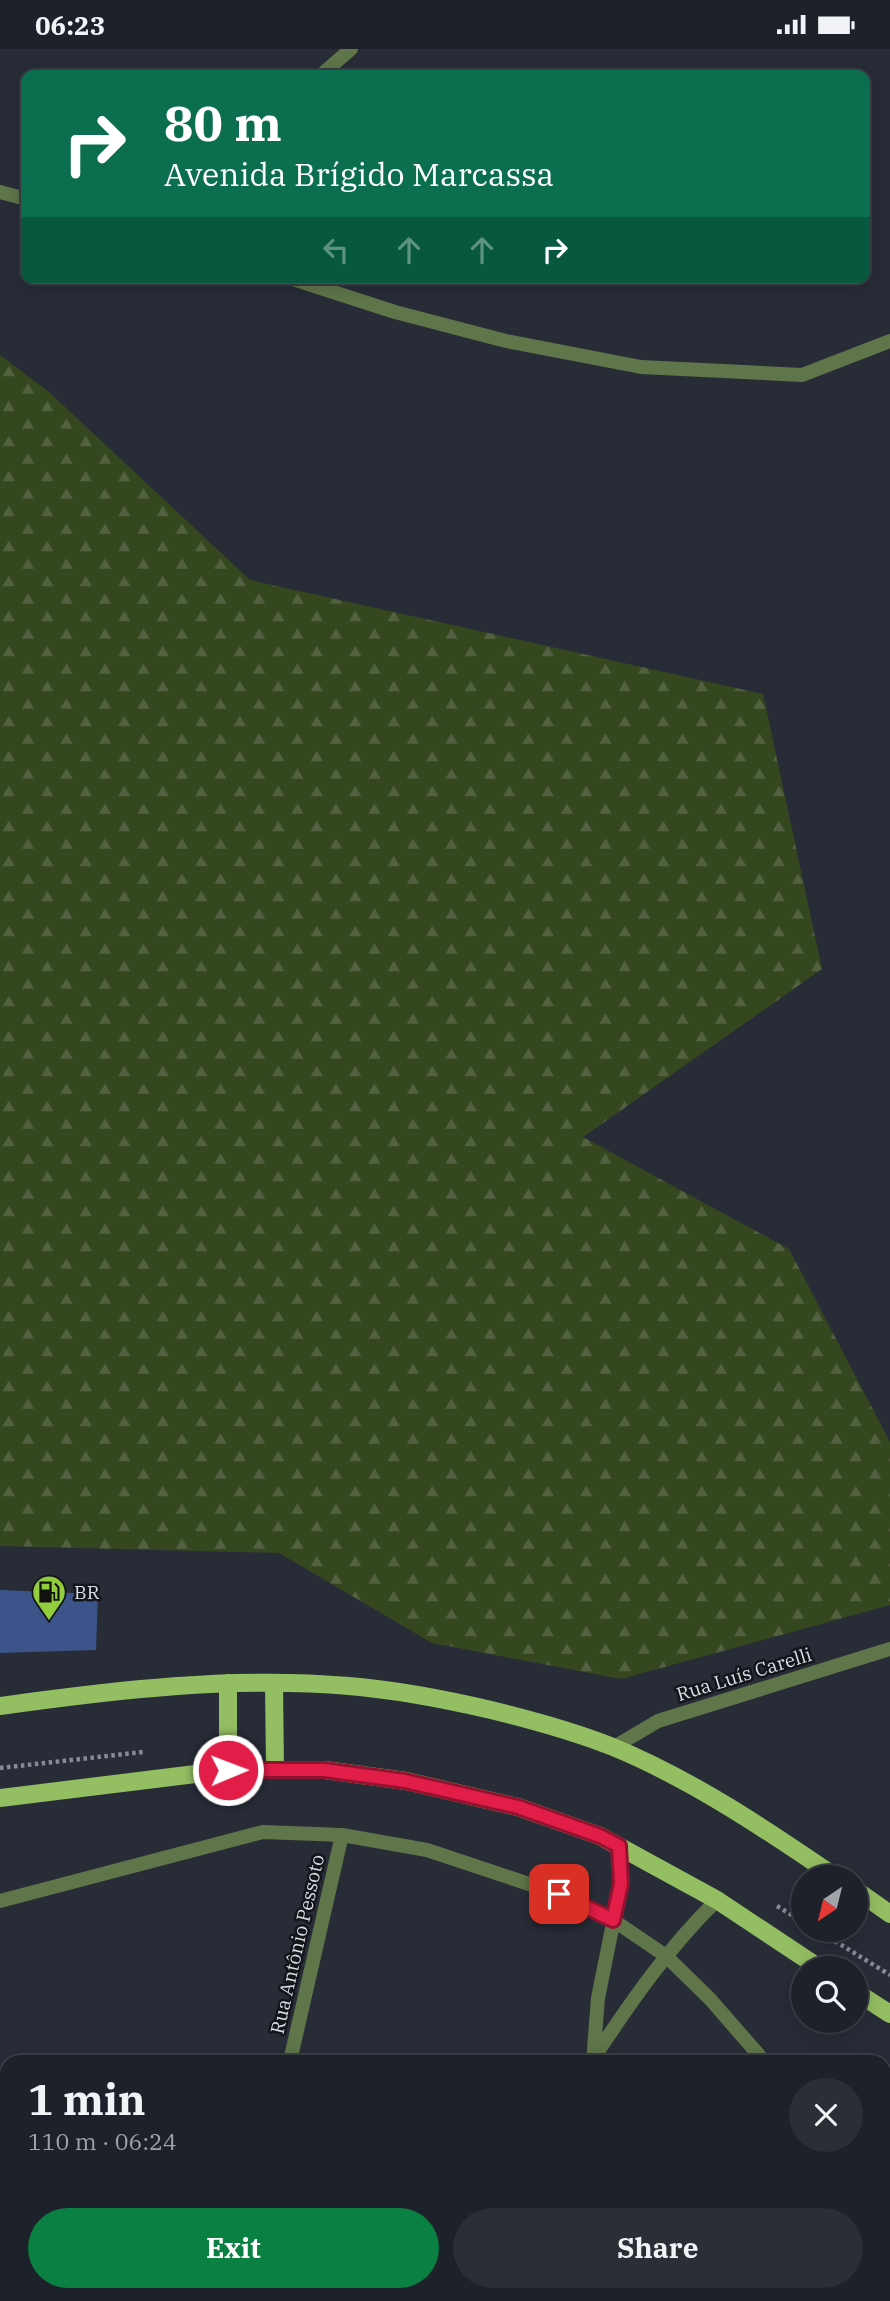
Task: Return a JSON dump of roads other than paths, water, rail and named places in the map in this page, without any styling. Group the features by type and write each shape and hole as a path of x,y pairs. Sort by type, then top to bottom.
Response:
{"main road":[{"path":"0,1706 108,1691 228,1683 350,1686 443,1699 550,1724 614,1747 688,1783 817,1865"},
{"path":"228,1683 228,1770"},
{"path":"274,1683 275,1769"},
{"path":"0,1798 228,1770 324,1770 430,1787 518,1807 600,1836 717,1900 801,1956"},
{"path":"868,1898 890,1914"},
{"path":"868,2000 890,2014"}],"street":[{"path":"327,70 351,49"},
{"path":"0,192 21,198"},
{"path":"309,284 395,312 506,341 641,367 802,375 890,341"},
{"name":"Rua Luís Carelli","path":"614,1747 658,1721 890,1649"},
{"path":"0,1901 263,1832 342,1835 427,1850 559,1894 613,1920 666,1956 710,1999 759,2055"},
{"name":"Rua Antônio Pessoto","path":"291,2055 342,1835"},
{"path":"594,2055 598,1998 621,1884 619,1846"},
{"path":"597,2055 629,2005 666,1956 688,1928 717,1900"}],"place":[{"name":"BR","path":"49,1622"}]}
